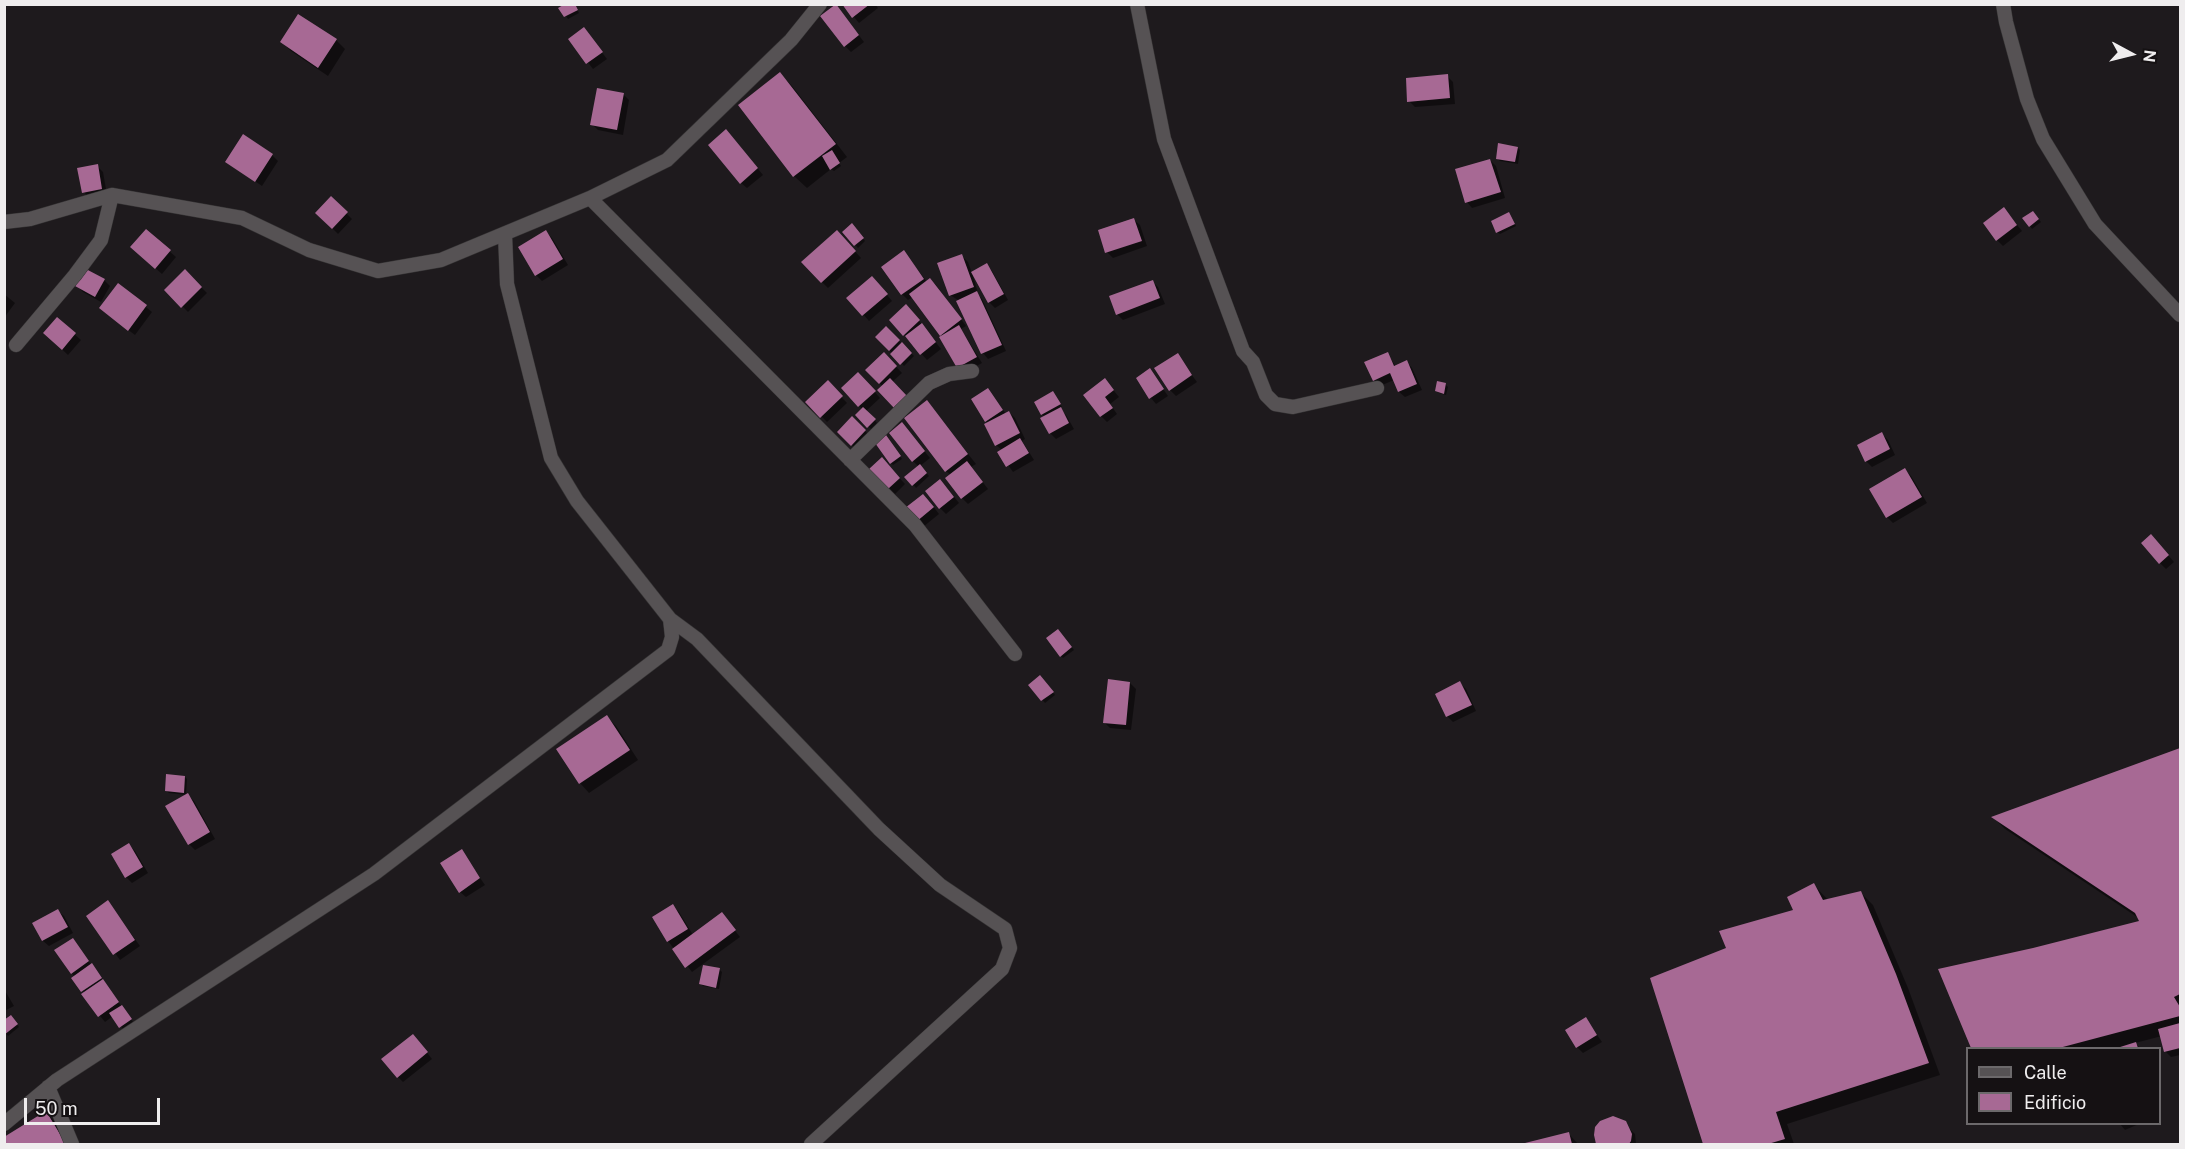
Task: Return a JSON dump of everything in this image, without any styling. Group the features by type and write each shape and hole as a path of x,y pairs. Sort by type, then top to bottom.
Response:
{"street":[{"path":"4,222 30,219 112,195 242,218 309,250 378,271 441,260 590,198 667,160 790,40 820,4"},
{"path":"1137,4 1164,139 1243,351 1253,362 1266,395 1275,404 1293,407 1377,388"},
{"path":"2003,4 2027,99 2043,139 2095,224 2181,315"},
{"path":"16,345 75,275 101,240 112,195"},
{"path":"590,198 915,525 1015,654"},
{"path":"505,234 507,284 551,458 577,501 670,619 697,639 879,829 940,885 1005,929 1010,948 1002,969 811,1144"},
{"path":"850,460 929,383 949,374 972,371"},
{"path":"4,1124 48,1087 374,874 668,650 672,637 670,619"},
{"path":"48,1087 72,1144"}],"building":[{"path":"565,4 575,4 578,10 564,17 558,8"},
{"path":"836,4 859,35 844,47 820,16"},
{"path":"842,4 870,4 852,18"},
{"path":"298,14 337,39 318,68 280,42"},
{"path":"584,27 603,52 586,64 568,39"},
{"path":"780,72 836,144 793,177 738,105"},
{"path":"1448,74 1450,98 1407,102 1406,78"},
{"path":"597,88 624,93 617,130 590,125"},
{"path":"726,129 758,168 740,184 708,145"},
{"path":"243,134 273,154 255,182 225,162"},
{"path":"1498,143 1518,147 1515,162 1496,159"},
{"path":"832,150 840,163 830,170 822,156"},
{"path":"1490,159 1501,192 1465,203 1455,169"},
{"path":"98,164 102,189 82,193 77,168"},
{"path":"331,196 348,212 332,229 315,213"},
{"path":"2004,207 2017,225 1996,241 1983,223"},
{"path":"2033,211 2039,219 2029,227 2022,218"},
{"path":"1509,212 1515,224 1496,233 1491,221"},
{"path":"1134,218 1142,241 1105,253 1098,230"},
{"path":"852,223 864,238 854,246 842,232"},
{"path":"146,229 171,250 155,269 130,247"},
{"path":"546,230 563,259 535,276 518,247"},
{"path":"837,230 856,251 821,283 801,262"},
{"path":"904,250 924,279 901,295 881,267"},
{"path":"962,254 974,287 949,296 937,263"},
{"path":"987,263 1004,294 988,303 971,272"},
{"path":"84,268 105,279 95,297 75,286"},
{"path":"185,269 202,287 181,308 164,290"},
{"path":"872,276 888,294 862,316 846,298"},
{"path":"930,278 962,319 940,336 909,294"},
{"path":"1153,280 1160,298 1116,315 1109,296"},
{"path":"118,283 147,305 128,331 99,308"},
{"path":"977,291 1002,345 981,354 956,301"},
{"path":"906,304 920,320 903,336 889,320"},
{"path":"57,317 76,333 62,350 43,333"},
{"path":"922,323 936,342 920,355 905,336"},
{"path":"959,325 977,357 957,368 939,337"},
{"path":"886,326 900,340 889,351 875,337"},
{"path":"902,342 912,353 900,365 890,354"},
{"path":"884,352 897,366 879,384 865,370"},
{"path":"1388,352 1394,366 1407,360 1417,384 1398,392 1390,373 1373,381 1364,362"},
{"path":"1178,353 1192,375 1169,391 1154,368"},
{"path":"1150,368 1164,389 1149,399 1136,378"},
{"path":"858,372 876,391 858,407 841,388"},
{"path":"890,378 907,396 894,408 877,390"},
{"path":"1105,378 1114,390 1105,397 1113,408 1100,417 1083,395"},
{"path":"828,380 843,396 820,418 805,402"},
{"path":"1437,381 1446,383 1444,394 1435,391"},
{"path":"988,388 1003,410 985,422 971,399"},
{"path":"1053,391 1061,404 1041,415 1034,402"},
{"path":"927,400 968,454 945,472 904,418"},
{"path":"863,407 876,419 867,428 855,415"},
{"path":"1061,407 1069,423 1049,434 1040,418"},
{"path":"1009,411 1020,433 995,446 984,424"},
{"path":"852,416 866,430 851,446 837,432"},
{"path":"902,422 925,451 912,462 889,433"},
{"path":"1882,432 1890,449 1865,462 1857,445"},
{"path":"886,435 901,456 890,464 875,443"},
{"path":"1020,438 1029,453 1006,467 997,452"},
{"path":"882,457 900,478 888,489 869,469"},
{"path":"967,461 983,482 961,499 945,478"},
{"path":"920,464 927,473 912,486 904,477"},
{"path":"1905,468 1922,497 1886,518 1869,489"},
{"path":"940,479 954,497 939,509 925,491"},
{"path":"923,494 934,507 916,522 905,508"},
{"path":"2151,534 2169,555 2159,564 2141,543"},
{"path":"1058,629 1072,647 1060,657 1046,638"},
{"path":"1040,675 1054,692 1041,701 1028,685"},
{"path":"1108,679 1130,682 1126,725 1103,723"},
{"path":"1460,681 1472,705 1446,717 1435,694"},
{"path":"607,715 630,750 579,784 556,749"},
{"path":"2180,748 2180,994 2174,997 2180,1007 2180,1016 2063,1047 1971,1047 1938,969 2139,921 2135,913 1991,817"},
{"path":"166,774 185,776 184,793 165,791"},
{"path":"188,793 210,832 188,845 165,806"},
{"path":"129,843 143,867 125,878 111,854"},
{"path":"462,849 480,878 459,893 440,863"},
{"path":"1814,883 1823,900 1861,891 1896,974 1929,1063 1776,1112 1785,1139 1768,1144 1703,1144 1650,978 1726,948 1719,931 1793,910 1787,897"},
{"path":"108,900 135,940 113,955 86,916"},
{"path":"673,904 688,929 667,942 652,917"},
{"path":"58,909 68,927 42,941 32,923"},
{"path":"722,912 736,930 685,968 672,949"},
{"path":"73,938 89,961 71,974 54,950"},
{"path":"92,963 102,978 81,992 71,978"},
{"path":"703,965 720,968 716,988 699,984"},
{"path":"103,979 119,1002 98,1017 81,994"},
{"path":"122,1005 132,1019 119,1028 109,1013"},
{"path":"11,1015 18,1024 4,1035 4,1020"},
{"path":"1586,1017 1597,1035 1576,1048 1565,1030"},
{"path":"2180,1023 2180,1048 2164,1052 2158,1029"},
{"path":"413,1034 428,1052 397,1078 381,1059"},
{"path":"2136,1042 2138,1047 2120,1047"},
{"path":"46,1111 66,1144 4,1144 4,1137"},
{"path":"1613,1116 1626,1121 1632,1134 1631,1141 1629,1144 1596,1144 1595,1127 1600,1121"},
{"path":"1569,1132 1572,1144 1521,1144"}]}
